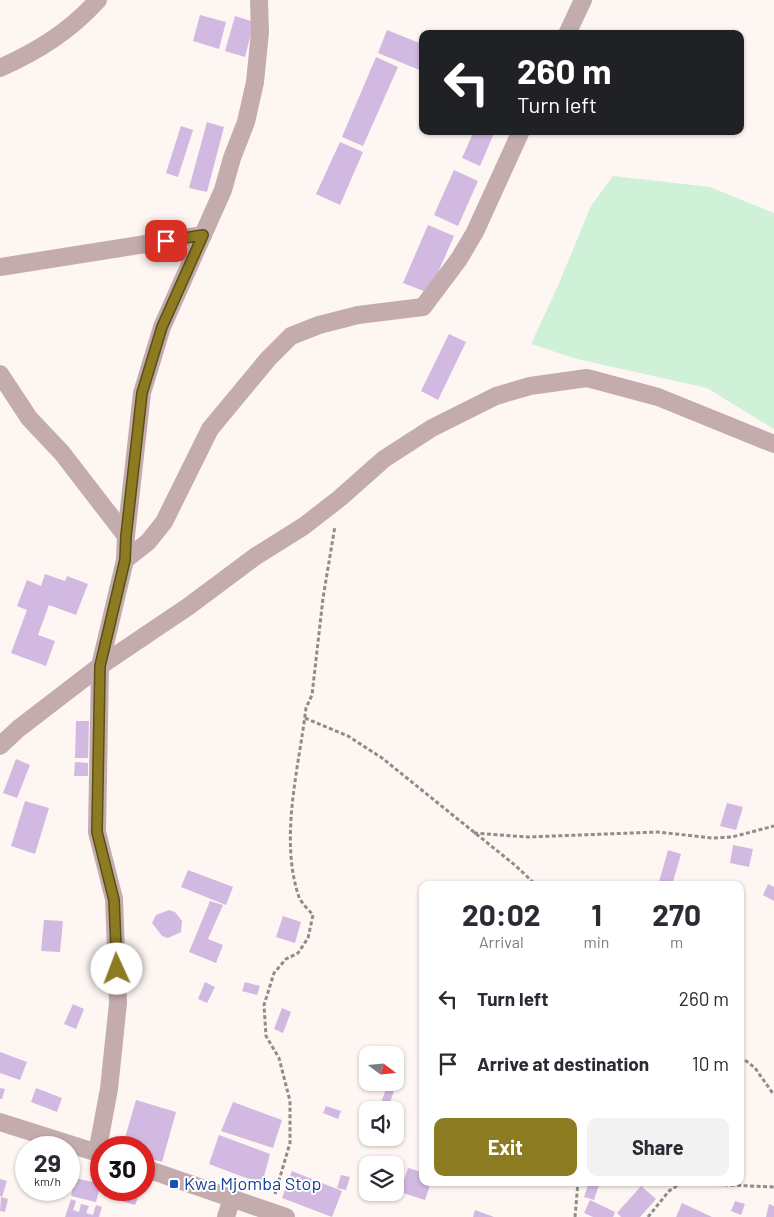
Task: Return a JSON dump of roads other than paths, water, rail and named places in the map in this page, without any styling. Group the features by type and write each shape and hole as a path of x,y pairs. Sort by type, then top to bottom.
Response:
{"street":[{"path":"0,68 27,55 78,22 98,0"},
{"path":"101,1136 118,1003 114,900 97,832 100,666 125,560 142,393 162,327 223,190 232,158 246,122 255,82 260,32 259,0"},
{"path":"569,30 583,0"},
{"path":"125,560 148,542 164,522 210,429 268,359 291,336 319,324 358,315 423,307 459,258 475,232 519,135"},
{"path":"0,267 203,235"},
{"path":"0,374 29,418 62,453 126,536"},
{"path":"0,746 30,719 100,666 189,606 256,556 304,526 340,498 384,459 466,409 496,396 530,386 587,378 626,387 677,404 774,444"},
{"path":"0,1122 90,1151"},
{"path":"155,1172 278,1214"},
{"path":"226,1217 232,1198"}],"place":[{"name":"Kwa Mjomba Stop","path":"174,1184"}]}
